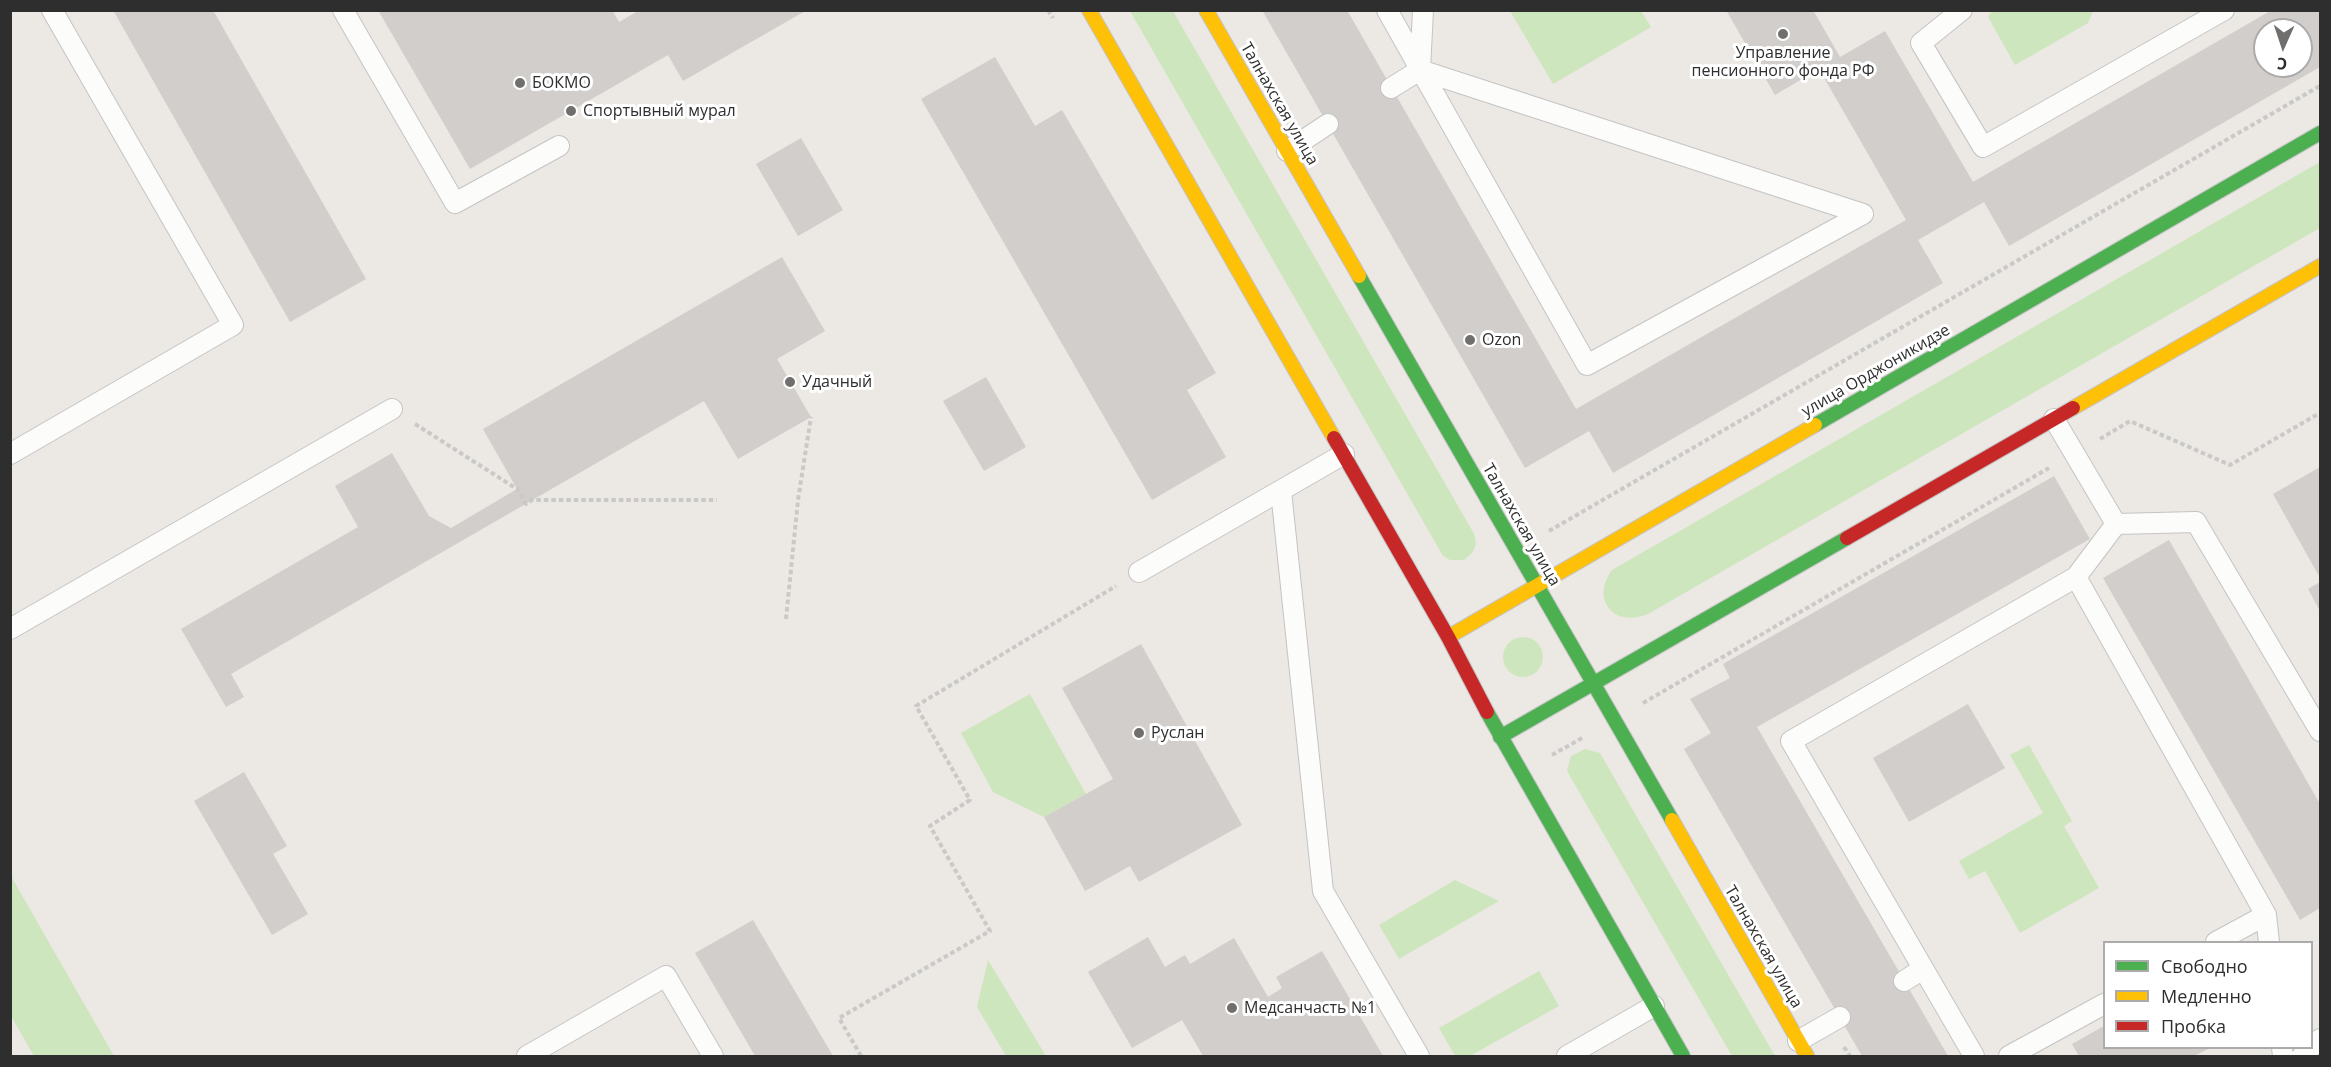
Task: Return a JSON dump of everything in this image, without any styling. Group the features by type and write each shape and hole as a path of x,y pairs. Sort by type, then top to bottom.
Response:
{"street":[{"path":"1089,10 1344,454 1448,638 1500,737 1683,1056"},
{"name":"Талнахская улица","path":"1206,10 1803,1049"},
{"name":"улица Орджоникидзе","path":"1448,638 2320,133"},
{"path":"1500,737 2320,266"}],"lane":[{"path":"10,454 234,325 52,10"},
{"path":"344,10 455,203 559,146"},
{"path":"1387,10 1420,70 1587,365 1863,214 1420,70 1391,88"},
{"path":"1420,70 1423,10"},
{"path":"1962,10 1921,43 1983,147 2224,10"},
{"path":"1287,151 1328,124"},
{"path":"10,629 392,410"},
{"path":"2054,419 2116,524"},
{"path":"1139,572 1344,454"},
{"path":"1281,491 1323,891 1419,1056"},
{"path":"2116,524 2196,522 2320,730"},
{"path":"1974,1056 1791,741 2076,577 2116,524"},
{"path":"2076,577 2266,915 2269,941"},
{"path":"2218,941 2266,915"},
{"path":"1904,981 1923,969"},
{"path":"527,1056 666,976 713,1056"},
{"path":"2009,1056 2103,1005"},
{"path":"1567,1056 1654,1006"},
{"path":"1803,1049 1840,1017"}],"path":[{"path":"1549,531 2320,86"},
{"path":"392,410 517,489 526,504 532,500 717,500"},
{"path":"1521,773 2130,421 2230,465 2320,413"},
{"path":"786,619 798,500 811,417"},
{"path":"861,1056 839,1018 990,931 930,826 970,800 916,706 1139,572"}],"green space":[{"path":"1130,11 1173,11 1473,532 1476,541 1475,548 1464,560 1450,560 1443,556"},
{"path":"1510,11 1641,11 1651,27 1553,84"},
{"path":"1992,11 2093,11 2088,23 2015,65 1988,17"},
{"path":"2320,162 2320,228 1648,614 1625,617 1609,608 1604,592 1606,581 1612,570"},
{"path":"1523,637 1537,643 1543,657 1537,671 1523,677 1509,671 1503,657 1509,643"},
{"path":"1030,694 1086,794 1044,817 993,792 961,733"},
{"path":"2029,745 2072,821 2064,826 2099,888 2020,933 1985,871 1969,879 1959,861 2043,813 2010,755"},
{"path":"1585,749 1600,753 1775,1056 1732,1056 1567,771 1571,756"},
{"path":"11,876 114,1056 34,1056 11,1016"},
{"path":"1455,880 1499,901 1399,959 1379,925"},
{"path":"988,960 1046,1056 1006,1056 977,1007"},
{"path":"1539,971 1559,1006 1470,1056 1455,1056 1439,1028"}],"building":[{"path":"113,10 213,10 366,279 290,322"},
{"name":"БОКМО","path":"378,10 612,10 619,22 640,10 807,10 683,81 668,55 470,169"},
{"path":"1262,10 1347,10 1576,409 1906,220 1819,69 1775,95 1726,10 1813,10 1840,57 1885,31 1973,182 2253,21 2253,78 2301,78 2009,246 1984,202 1918,240 1943,283 1613,473 1589,431 1525,468"},
{"path":"2272,10 2320,10 2320,67 2313,71 2313,18 2258,18"},
{"path":"995,57 1035,126 1062,110 1216,373 1187,390 1226,457 1152,500 921,99"},
{"path":"801,138 843,210 798,236 756,164"},
{"path":"782,257 825,331 777,359 811,417 738,459 704,401 231,674 244,697 226,707 181,629 358,527 335,486 392,453 429,516 451,528 517,489 483,429"},
{"path":"986,377 1026,447 984,471 943,401"},
{"path":"2320,467 2320,578 2273,494"},
{"path":"2054,476 2090,539 1757,727 1948,1056 1862,1056 1684,749 1711,733 1690,699 1730,678 1723,664"},
{"path":"2169,540 2320,804 2320,908 2300,920 2103,578"},
{"path":"2320,582 2320,611 2308,589"},
{"name":"Руслан","path":"1141,644 1242,825 1139,882 1130,866 1085,891 1044,817 1113,779 1062,688"},
{"path":"1968,704 2005,768 1909,822 1873,758"},
{"path":"244,772 287,846 273,854 308,914 272,935 194,801"},
{"path":"753,920 833,1056 755,1056 695,953"},
{"name":"Медсанчасть №1","path":"1148,937 1165,967 1185,955 1190,964 1234,938 1268,997 1282,988 1276,977 1322,951 1383,1056 1203,1056 1182,1020 1132,1048 1088,972"},
{"path":"2103,1027 2103,1049 2208,1049 2194,1056 2079,1056 2072,1044"}],"traffic: fast":[{"path":"1815,425 2320,133"},
{"path":"1359,276 1672,820"},
{"path":"1500,737 1847,538"},
{"path":"1487,712 1683,1056"}],"traffic: slow":[{"path":"1089,10 1334,438"},
{"path":"1206,10 1359,276"},
{"path":"2073,408 2320,266"},
{"path":"1448,637 1815,425"},
{"path":"1672,820 1807,1056"}],"traffic: jam":[{"path":"1847,538 2073,408"},
{"path":"1334,438 1448,637 1487,712"}],"place":[{"name":"Управление пенсионного фонда РФ","path":"1783,34"},
{"name":"БОКМО","path":"520,83"},
{"name":"Спортывный мурал","path":"571,111"},
{"name":"Ozon","path":"1470,340"},
{"name":"Удачный","path":"790,382"},
{"name":"Руслан","path":"1139,733"},
{"name":"Медсанчасть №1","path":"1232,1008"}]}
